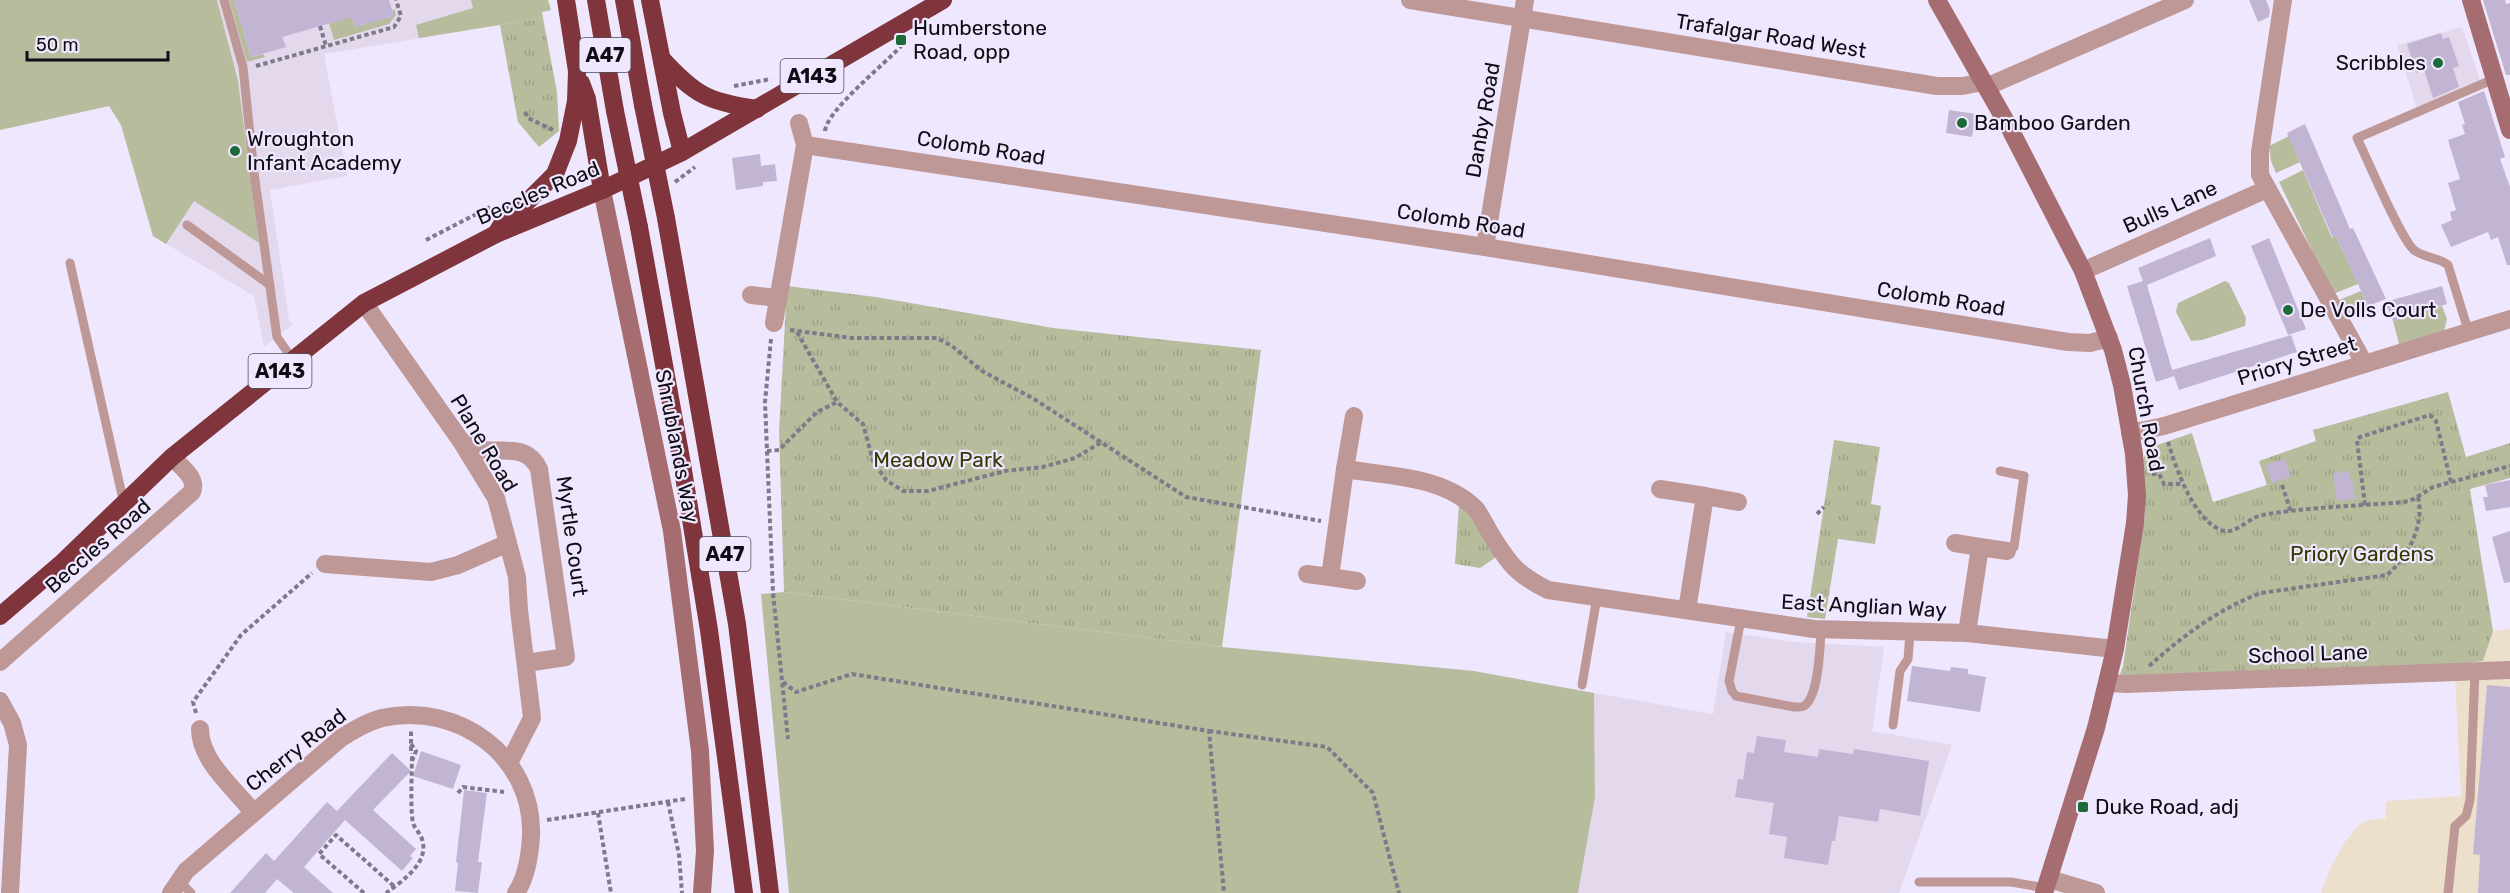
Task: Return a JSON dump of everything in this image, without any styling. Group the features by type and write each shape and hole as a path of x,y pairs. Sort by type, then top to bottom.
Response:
{"highway":[{"name":"A47","path":"566,0 577,71 587,99 602,190"},
{"name":"A47","path":"596,0 682,464 709,630 744,893"},
{"name":"A47","path":"624,0 666,218 737,624 770,893"},
{"name":"A47","path":"650,0 682,152"},
{"name":"Beccles Road","path":"0,616 63,562 172,457 364,303 496,234 602,190 682,152 943,0"},
{"name":"A47","path":"662,59 685,84 704,96 723,104 757,109"},
{"name":"A47","path":"496,234 509,213 527,202 541,189 560,165 574,111 577,71"}],"main road":[{"name":"Church Road","path":"1937,0 2073,251 2109,338 2122,386 2136,474 2135,523 2115,649 2117,683 2046,886"},
{"path":"2471,0 2494,78 2506,104 2510,130"},
{"name":"Shrublands Way","path":"602,190 672,531 700,751 705,851 702,893"}],"street":[{"name":"Trafalgar Road West","path":"1410,0 1524,9 1937,86 1985,85 2184,0"},
{"path":"2283,0 2260,152 2260,175 2364,363"},
{"name":"Danby Road","path":"1485,247 1524,9"},
{"path":"774,323 814,146 799,123"},
{"name":"Colomb Road","path":"814,146 1485,247 2068,342 2090,343 2109,338"},
{"name":"Bulls Lane","path":"2092,267 2267,189"},
{"path":"751,295 778,298"},
{"name":"Plane Road","path":"364,303 461,441 496,498 517,577 532,718 509,763"},
{"name":"Priory Street","path":"2130,433 2164,426 2468,330 2510,319"},
{"path":"1330,577 1336,524 1354,416"},
{"name":"Myrtle Court","path":"461,441 475,448 523,452 534,458 539,469 567,657 526,663"},
{"name":"Beccles Road","path":"0,662 192,492 195,486 193,480 172,457"},
{"name":"East Anglian Way","path":"1345,469 1436,485 1456,494 1476,510 1509,564 1526,579 1548,590 1821,630 1967,633 2115,649"},
{"path":"1660,489 1738,502"},
{"path":"1687,610 1705,496"},
{"path":"325,564 431,572 458,566 508,543"},
{"path":"1955,543 2007,551"},
{"name":"East Anglian Way","path":"1967,633 1980,547"},
{"path":"1307,574 1357,581"},
{"name":"School Lane","path":"2117,683 2510,670"},
{"path":"0,700 12,723 18,745 10,893"},
{"name":"Cherry Road","path":"180,889 186,871 341,738 363,725 382,718 428,717 453,722 492,744 523,784 532,821 531,847 521,885 516,893"},
{"path":"200,729 200,741 208,758 254,812"},
{"path":"2046,886 2096,893"}],"lane":[{"path":"224,0 243,69 277,338 293,360"},
{"path":"2468,330 2448,265 2422,254 2407,242 2357,138 2494,78"},
{"path":"187,225 270,285"},
{"path":"70,263 124,504"},
{"path":"2000,471 2024,476 2014,547 2007,551"},
{"path":"1582,685 1597,597"},
{"path":"1741,619 1730,681 1732,691 1736,696 1794,707 1803,706 1809,700 1818,672 1821,630"},
{"path":"1893,725 1900,671 1908,659 1910,633"},
{"path":"2448,893 2454,826 2466,816 2470,801 2475,670"},
{"path":"1919,882 2011,882 2046,886"}],"path":[{"path":"243,69 394,27 401,16 396,0"},
{"path":"320,26 326,46"},
{"path":"814,146 837,108 908,39"},
{"path":"525,112 528,118 553,130 559,139"},
{"path":"426,240 497,203"},
{"path":"788,739 773,593 767,451 767,372 774,323 797,332 852,338 937,338 952,345 982,371 1034,399 1186,497 1336,524"},
{"path":"797,332 837,402 863,424 873,461 886,480 903,491 928,491 1005,471 1043,467 1075,458 1100,443"},
{"path":"767,451 779,450 818,412 837,402"},
{"path":"2365,505 2357,440 2360,437 2430,415 2436,421 2451,482"},
{"path":"2164,426 2176,466 2203,516 2218,530 2227,532 2260,516 2404,502 2418,497 2433,487 2510,466"},
{"path":"2136,474 2159,474 2164,484 2184,484"},
{"path":"2282,485 2290,512"},
{"path":"2117,683 2176,641 2241,600 2261,593 2387,575 2398,565 2409,549 2419,522 2418,497"},
{"path":"1817,514 1824,507"},
{"path":"200,729 193,702 241,635 304,578 325,564"},
{"path":"783,682 796,692 852,674 1209,731 1327,747 1373,793 1400,893"},
{"path":"1209,731 1224,893"},
{"path":"411,744 416,751 412,762"},
{"path":"386,893 417,865 424,852 422,839 413,823 412,753"},
{"path":"458,793 463,788 508,793"},
{"path":"532,821 668,802 679,855 682,893"},
{"path":"598,813 611,893"},
{"path":"364,893 319,854 336,836 395,887"}],"shaded area":[{"name":"Wroughton Infant Academy","path":"0,0 548,0 551,10 542,12 543,18 324,54 347,176 270,190 289,320 293,324 264,347 254,296 153,236 121,125 109,106 0,130"},
{"name":"Scribbles","path":"2462,27 2480,80 2417,109 2397,45"},
{"path":"2510,629 2510,893 2321,893 2344,843 2359,825 2369,820 2386,818 2386,801 2461,796 2455,680 2459,664 2483,661 2493,631"},
{"path":"1726,632 1794,642 1884,647 1872,731 1952,745 1899,893 1578,893 1595,797 1594,693 1713,714"}],"green space":[{"path":"0,0 217,0 238,81 259,243 194,201 166,244 153,236 121,125 109,106 0,130"},
{"path":"229,0 234,0 251,57 263,54 265,57 247,62"},
{"path":"471,0 548,0 551,10 542,12 543,18 419,38 416,25 473,8"},
{"path":"394,9 396,15 389,24 334,40 329,23 352,17 355,27 393,16 392,10"},
{"path":"543,18 557,92 559,131 539,147 518,122 500,25"},
{"path":"2289,136 2300,162 2276,173 2271,161 2269,146"},
{"path":"2303,170 2332,238 2336,236 2358,284 2333,294 2279,182"},
{"path":"2225,281 2229,283 2246,318 2245,326 2202,340 2191,341 2176,312 2178,303"},
{"name":"Meadow Park","path":"787,286 876,297 1053,328 1261,350 1222,647 784,592 779,431"},
{"path":"2361,291 2368,306 2347,316 2339,300"},
{"path":"2442,306 2447,319 2444,331 2399,344 2393,321"},
{"name":"Priory Gardens","path":"2448,392 2466,457 2510,443 2510,478 2470,489 2493,631 2483,661 2118,680 2123,666 2145,514 2143,459 2147,451 2157,445 2192,433 2213,502 2267,485 2259,461 2316,441 2313,430"},
{"path":"1834,440 1880,447 1871,504 1881,506 1875,544 1838,539 1825,619 1807,617"},
{"path":"1459,504 1471,513 1498,556 1480,568 1455,564"},
{"path":"784,592 1222,647 1474,671 1594,693 1595,797 1578,893 789,893 761,594"}],"building":[{"path":"234,0 389,0 394,16 355,27 352,17 282,37 286,47 251,57"},
{"path":"2249,0 2266,0 2270,10 2269,17 2258,22"},
{"path":"2483,0 2505,0 2506,4 2510,3 2510,75 2506,75"},
{"path":"2441,33 2443,39 2449,37 2459,66 2453,68 2459,87 2433,98 2424,70 2416,73 2407,44"},
{"path":"2484,91 2505,157 2500,159 2510,187 2510,265 2507,265 2498,237 2491,240 2488,232 2451,247 2441,225 2452,220 2450,212 2456,210 2448,183 2460,179 2448,140 2465,134 2462,125 2465,124 2458,102"},
{"path":"1949,110 1976,114 1972,137 1946,133"},
{"path":"2305,124 2350,229 2353,228 2386,299 2368,306 2336,236 2333,238 2287,133"},
{"path":"760,154 761,166 775,164 777,181 763,182 763,186 736,190 732,158"},
{"path":"2210,238 2216,256 2147,285 2174,376 2156,382 2127,286 2143,281 2138,268"},
{"path":"2269,238 2306,329 2288,335 2251,246"},
{"path":"2442,286 2447,304 2393,321 2385,302"},
{"path":"2291,335 2297,352 2179,390 2172,370"},
{"path":"2285,459 2291,477 2272,483 2266,465"},
{"path":"2349,471 2355,499 2337,501 2333,473"},
{"path":"2510,480 2510,507 2486,511 2483,497 2488,497 2485,485"},
{"path":"2510,531 2510,582 2504,583 2492,537"},
{"path":"1912,666 1950,671 1951,667 1968,669 1968,674 1986,677 1980,712 1907,701"},
{"path":"2487,685 2510,687 2510,893 2478,893 2480,855 2473,854"},
{"path":"1757,736 1786,740 1784,752 1818,757 1819,749 1853,754 1854,749 1929,761 1920,816 1880,809 1878,822 1839,816 1828,865 1784,858 1787,837 1769,834 1774,803 1735,797 1738,779 1743,780 1747,752 1754,753"},
{"path":"421,751 461,765 453,789 413,776"},
{"path":"392,753 411,771 373,810 416,849 410,856 413,858 402,871 345,820 304,867 333,893 294,893 277,879 265,893 230,893 266,853 274,861 327,802 337,811"},
{"path":"464,790 487,793 478,862 482,862 478,893 455,891"}],"place":[{"name":"Humberstone Road, opp","path":"901,40"},
{"name":"Scribbles","path":"2438,63"},
{"name":"Bamboo Garden","path":"1962,123"},
{"name":"Wroughton Infant Academy","path":"235,151"},
{"name":"De Volls Court","path":"2288,310"},
{"name":"Duke Road, adj","path":"2083,807"}]}
